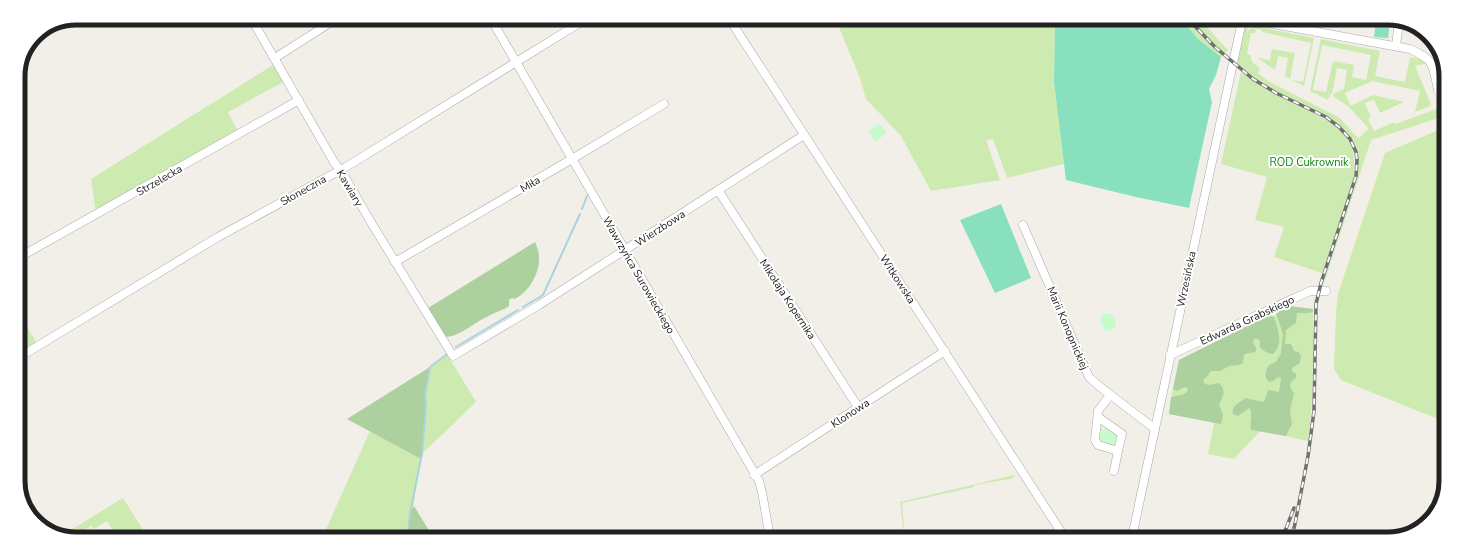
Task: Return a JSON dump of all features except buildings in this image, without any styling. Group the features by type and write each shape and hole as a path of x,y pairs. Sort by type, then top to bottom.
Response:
{"street":[{"name":"Kawiary","path":"255,25 372,224 453,356"},
{"path":"275,58 327,25"},
{"name":"Wawrzyńca Surowieckiego","path":"494,25 624,251 754,475 759,481 769,532"},
{"name":"Słoneczna","path":"25,354 218,237 340,170 576,25"},
{"name":"Witkowska","path":"733,25 1061,532"},
{"name":"Wrzesińska","path":"1133,532 1241,25"},
{"path":"1279,25 1410,49 1429,59 1432,64 1438,90"},
{"path":"1396,46 1398,26"},
{"name":"Strzelecka","path":"25,254 299,100"},
{"name":"Miła","path":"395,262 664,104"},
{"name":"Wierzbowa","path":"453,356 539,305 804,135"},
{"name":"Mikołaja Kopernika","path":"718,190 858,407"},
{"name":"Marii Konopnickiej","path":"1023,225 1089,377 1155,429"},
{"name":"Edwarda Grabskiego","path":"1170,355 1310,291 1326,291"},
{"name":"Klonowa","path":"754,475 945,351"},
{"path":"1110,395 1098,411 1095,440 1098,445 1118,451"},
{"path":"1098,417 1122,434 1114,471"}],"green space":[{"path":"838,25 1055,25 1054,82 1064,164 1007,178 993,139 986,140 1000,180 931,191 901,136 866,99 860,78"},
{"path":"1055,25 1186,25 1198,39 1221,57 1216,75 1209,89 1212,102 1189,208 1066,180 1054,82"},
{"path":"1186,25 1205,25 1228,50 1221,57 1198,39"},
{"path":"1246,25 1248,25 1247,31 1254,26 1314,38 1304,86 1291,80 1303,82 1311,43 1262,32 1262,30 1252,28 1256,30 1255,33 1251,33 1247,54 1251,55 1252,61 1260,68 1258,73 1270,82 1340,118 1358,138 1369,129 1349,107 1333,96 1333,94 1344,89 1347,70 1337,68 1332,94 1328,100 1310,91 1321,39 1380,51 1375,76 1405,82 1410,57 1423,60 1428,63 1415,66 1431,104 1430,106 1415,112 1420,91 1372,81 1345,93 1351,106 1373,95 1404,102 1380,113 1374,100 1365,103 1371,117 1368,119 1374,131 1394,122 1395,124 1439,108 1439,118 1371,140 1324,283 1321,283 1356,176 1356,159 1352,145 1346,134 1336,125 1313,111 1273,91 1237,66 1245,26","holes":["1322,45 1371,55 1366,80 1352,77 1354,65 1333,61 1326,92 1313,90"]},
{"path":"1376,25 1390,25 1388,38 1374,37"},
{"path":"1272,49 1295,53 1290,79 1285,76 1288,58 1278,56 1275,70 1259,59 1270,60"},
{"path":"273,65 283,82 228,112 237,130 96,213 91,179"},
{"name":"ROD Cukrownik","path":"1241,72 1274,94 1327,120 1344,135 1352,148 1354,177 1322,273 1274,257 1284,227 1255,220 1267,177 1221,164"},
{"path":"879,123 887,133 875,142 868,131"},
{"path":"1439,130 1439,419 1341,380 1334,369 1338,294 1385,153"},
{"path":"1001,204 1031,278 995,293 960,220"},
{"path":"535,242 539,255 538,269 533,281 525,292 515,299 512,298 509,300 509,306 506,308 490,315 456,335 444,337 428,308"},
{"path":"1289,306 1313,309 1312,392 1308,441 1260,431 1234,459 1208,454 1214,423 1169,414 1179,360 1269,315 1275,316 1278,311"},
{"path":"1289,306 1313,309 1313,312 1297,313 1296,323 1286,330 1285,344 1291,344 1294,351 1299,352 1301,357 1300,363 1292,368 1292,371 1296,374 1296,378 1291,382 1290,386 1294,394 1290,410 1292,424 1286,436 1251,430 1251,412 1249,408 1238,416 1233,414 1233,409 1245,398 1264,402 1268,390 1279,392 1281,378 1278,377 1269,382 1266,378 1266,374 1269,365 1276,362 1281,353 1283,334 1276,313"},
{"path":"1107,313 1111,314 1116,321 1115,326 1110,331 1104,330 1100,320 1102,315"},
{"path":"1269,315 1274,317 1279,336 1278,346 1273,354 1262,349 1260,347 1260,341 1258,339 1254,339 1253,343 1256,351 1244,355 1243,363 1229,366 1220,371 1211,371 1206,378 1203,379 1204,383 1208,385 1219,383 1223,388 1223,396 1219,404 1223,415 1221,424 1169,414 1171,397 1182,395 1187,392 1188,389 1185,387 1177,391 1173,389 1179,360"},
{"path":"25,324 35,340 35,343 25,349"},
{"path":"447,354 476,402 422,454 426,405 425,395 430,367"},
{"path":"430,367 425,395 426,405 421,459 347,419"},
{"path":"1105,427 1119,436 1117,448 1100,443 1098,439 1100,428 1104,429"},
{"path":"370,431 421,459 409,532 325,532"},
{"path":"1014,475 1015,477 974,485 974,487 902,503 904,532 900,502"},
{"path":"123,498 144,532 114,532 107,521 94,529 91,526 81,532 69,531"},
{"path":"414,506 430,532 408,532 410,513"}],"waterway":[{"path":"582,209 587,196"},
{"path":"523,307 543,295 580,214"},
{"path":"456,347 518,310"},
{"path":"408,532 410,513 422,454 426,405 425,395 430,367 447,354"}],"railway":[{"path":"1194,25 1215,47 1253,79 1276,93 1326,117 1339,127 1350,139 1356,152 1356,176 1321,283 1316,304 1314,411 1308,456 1293,532"},
{"path":"1285,532 1294,508"}]}
